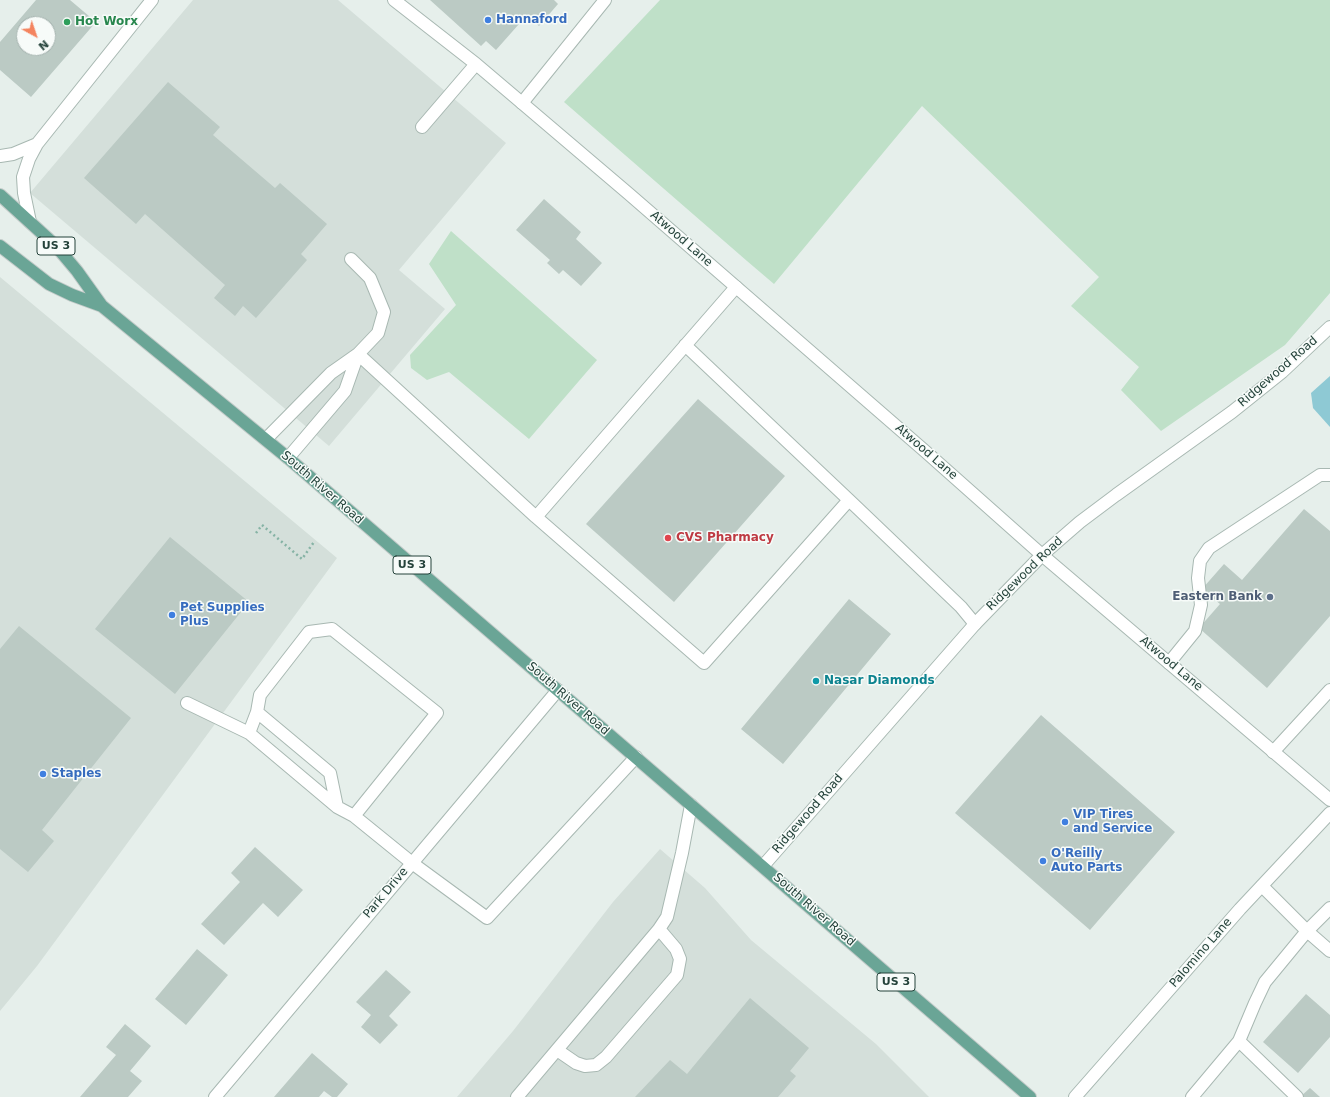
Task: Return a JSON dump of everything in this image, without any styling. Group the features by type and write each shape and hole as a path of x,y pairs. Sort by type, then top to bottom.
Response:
{"main road":[{"name":"South River Road","path":"0,195 56,246 77,271 102,306 288,458 1030,1097"},
{"name":"South River Road","path":"0,246 49,284 72,295 102,306"}],"street":[{"path":"30,222 24,193 23,177 28,159 36,144 152,0"},
{"name":"Atwood Lane","path":"394,0 476,64 522,103 926,452 1042,555 1330,800"},
{"path":"522,103 605,0"},
{"path":"422,127 476,64"},
{"path":"0,156 13,154 36,144"},
{"path":"266,440 332,373 358,354 378,333 384,312 370,278 351,260"},
{"path":"536,517 736,287"},
{"name":"Ridgewood Road","path":"763,866 975,624 1042,555 1080,522 1232,412 1282,372 1330,327"},
{"path":"685,345 961,607 975,624"},
{"path":"288,458 345,391 358,354"},
{"path":"358,354 536,517 704,663 849,500"},
{"path":"1169,663 1194,631 1201,605 1198,578 1200,562 1209,548 1320,475 1330,476"},
{"path":"249,733 257,712 260,694 309,632 332,629 437,714 354,816"},
{"name":"Park Drive","path":"215,1097 558,690"},
{"path":"1274,752 1330,690"},
{"path":"187,703 249,733 338,807 354,816 412,863 487,918 636,757"},
{"path":"257,712 330,773 338,807"},
{"path":"518,1097 667,917 682,853 691,805"},
{"name":"Palomino Lane","path":"1076,1097 1262,886 1330,813"},
{"path":"1262,886 1307,931 1330,950"},
{"path":"1192,1097 1239,1042 1254,1003 1265,982 1307,931 1330,908"},
{"path":"556,1050 576,1063 584,1066 596,1066 606,1057 677,975 680,959 676,949 658,929"},
{"path":"1239,1042 1297,1097"}],"path":[{"path":"256,533 262,525 302,559 314,542"}],"shaded area":[{"path":"193,0 338,0 506,143 399,270 445,309 329,446 30,193"},
{"path":"0,277 337,558 37,966 0,1011"},
{"path":"660,849 705,888 751,940 876,1044 929,1097 457,1097 513,1031 613,902"}],"green space":[{"path":"660,0 1330,0 1330,293 1285,345 1161,431 1121,390 1139,367 1071,306 1099,277 922,106 774,284 564,102"},
{"path":"451,231 597,360 529,439 449,372 427,380 411,368 410,355 456,305 429,264"}],"water":[{"path":"1330,376 1330,427 1313,408 1311,393"}],"building":[{"path":"36,0 70,0 96,22 31,97 0,70 0,42 16,23 16,56 56,56 56,16 22,16"},
{"name":"Hannaford","path":"430,0 554,0 558,4 539,26 527,15 496,50 486,41 481,46"},
{"path":"168,82 220,127 213,135 275,188 280,183 327,224 301,254 307,260 256,318 243,306 235,316 214,298 225,285 145,214 136,224 84,178"},
{"path":"544,199 581,232 576,239 602,263 581,286 563,270 559,274 547,263 550,260 516,230"},
{"name":"CVS Pharmacy","path":"698,399 785,476 674,602 586,524"},
{"name":"Eastern Bank","path":"1304,509 1330,531 1330,616 1267,688 1199,628 1220,604 1202,589 1224,564 1242,580"},
{"name":"Pet Supplies Plus","path":"170,537 249,602 175,694 95,629"},
{"name":"Nasar Diamonds","path":"849,599 891,634 783,764 741,729"},
{"name":"Staples","path":"19,626 131,718 42,830 54,841 28,872 0,849 0,649"},
{"name":"VIP Tires and Service","path":"1041,715 1175,832 1090,930 955,813"},
{"path":"255,847 303,890 278,917 263,903 224,945 201,924 240,882 231,873"},
{"path":"197,949 228,975 186,1025 155,999"},
{"path":"386,970 411,992 389,1016 398,1025 380,1044 361,1027 371,1015 356,1002"},
{"path":"1306,994 1330,1015 1330,1037 1298,1073 1263,1042"},
{"path":"750,998 809,1048 790,1071 796,1076 778,1097 635,1097 670,1060 687,1074"},
{"path":"125,1024 151,1046 130,1071 142,1081 128,1097 80,1097 116,1055 106,1047"},
{"path":"312,1053 348,1084 337,1097 332,1097 324,1091 319,1097 274,1097"},
{"path":"1310,1088 1320,1097 1300,1097"}],"place":[{"name":"Hannaford","path":"488,20"},
{"name":"Hot Worx","path":"67,22"},
{"name":"CVS Pharmacy","path":"668,538"},
{"name":"Eastern Bank","path":"1270,597"},
{"name":"Pet Supplies Plus","path":"172,615"},
{"name":"Nasar Diamonds","path":"816,681"},
{"name":"Staples","path":"43,774"},
{"name":"VIP Tires and Service","path":"1065,822"},
{"name":"O'Reilly Auto Parts","path":"1043,861"}]}
